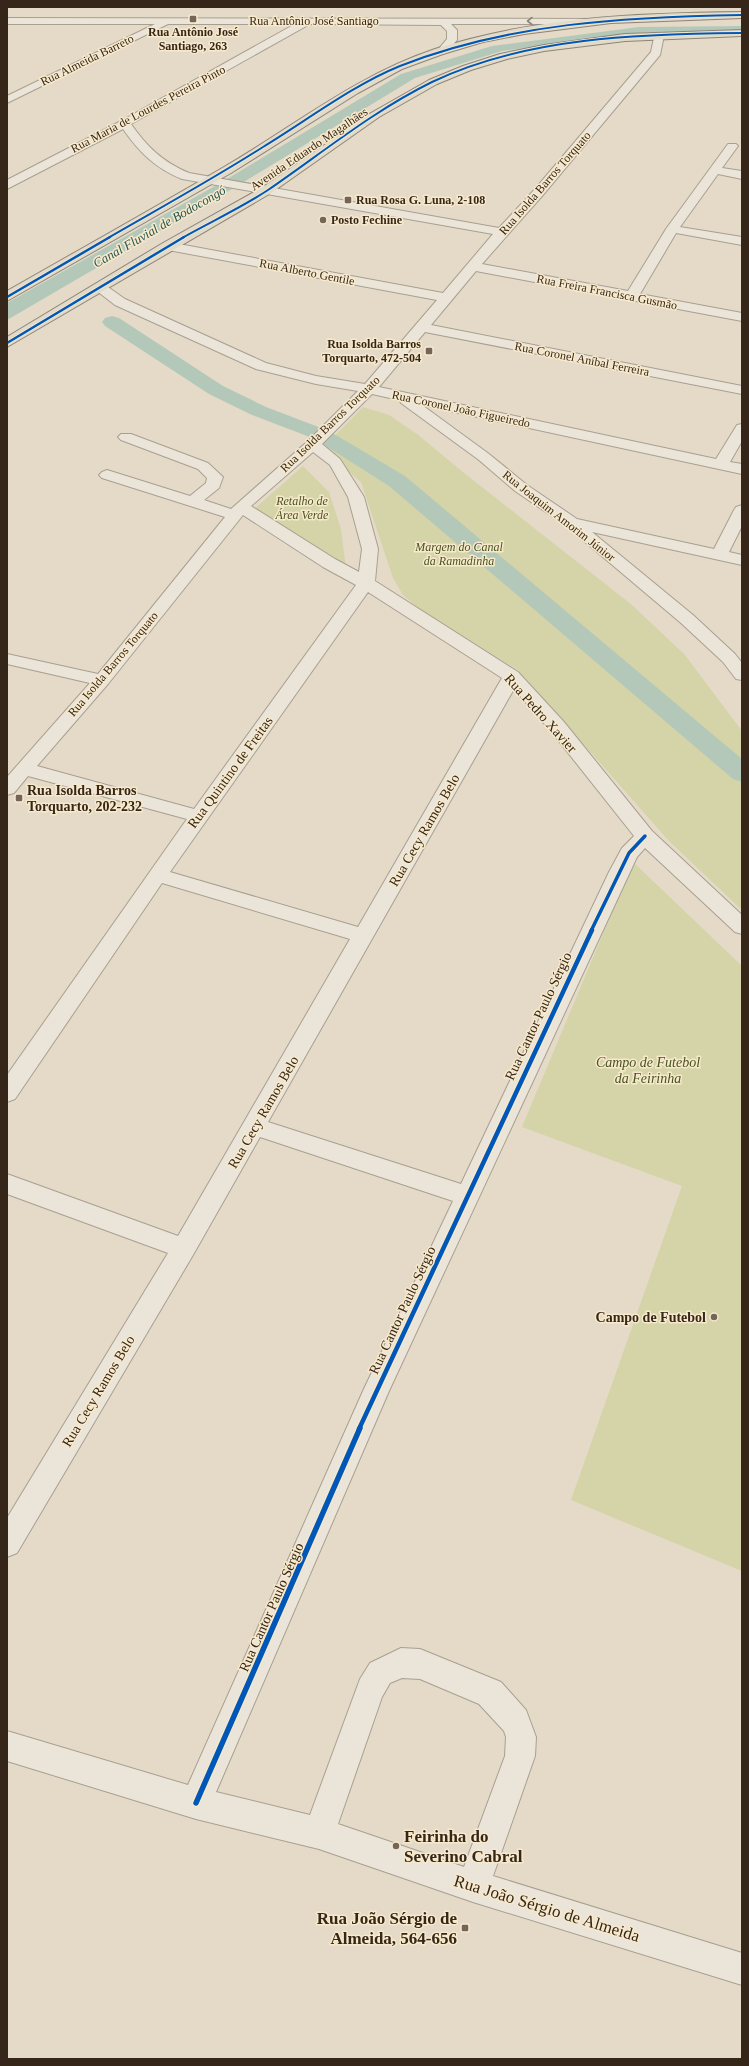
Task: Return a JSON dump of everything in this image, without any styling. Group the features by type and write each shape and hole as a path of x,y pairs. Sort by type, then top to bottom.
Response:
{"main road":[{"name":"Avenida Eduardo Magalhães","path":"7,296 213,181 227,170 380,76 442,51 528,30 597,21 645,17 742,15"},
{"name":"Avenida Eduardo Magalhães","path":"7,342 100,288 168,246 268,190 380,113 413,93 455,73 531,51 579,43 659,35 742,33"}],"street":[{"name":"Rua Antônio José Santiago","path":"10,22 45,17 168,21 597,21"},
{"name":"Rua Maria de Lourdes Pereira Pinto","path":"7,185 125,123 309,20"},
{"path":"435,20 444,23 452,30 452,40 442,51"},
{"name":"Rua Almeida Barreto","path":"7,100 168,21"},
{"name":"Rua Isolda Barros Torquato","path":"7,789 102,680 238,511 313,444 369,389 502,232 539,192 656,53 659,35"},
{"path":"125,123 138,143 155,162 186,176 502,232"},
{"path":"632,296 672,229 732,146"},
{"path":"715,170 742,175"},
{"path":"672,229 742,241"},
{"name":"Rua Alberto Gentile","path":"168,246 447,298"},
{"name":"Rua Freira Francisca Gusmão","path":"473,266 742,317"},
{"name":"Rua Coronel João Figueiredo","path":"100,288 120,302 261,366 316,380 369,389 742,469"},
{"name":"Rua Coronel Aníbal Ferreira","path":"421,327 742,390"},
{"name":"Rua Joaquim Amorim Júnior","path":"402,397 484,457 521,488 571,522 736,660 742,675"},
{"path":"721,464 742,428"},
{"path":"126,437 203,466 215,477 213,485 192,502"},
{"name":"Rua Quintino de Freitas","path":"7,1093 198,816 366,583 370,549 356,497 346,478 335,462 313,444"},
{"name":"Rua Pedro Xavier","path":"107,475 192,502 238,511 366,583 512,676 556,726 645,836 742,927"},
{"path":"719,555 742,510"},
{"path":"571,522 742,560"},
{"path":"7,659 102,680"},
{"name":"Rua Cecy Ramos Belo","path":"7,1544 184,1248 512,676"},
{"path":"24,769 198,816"},
{"name":"Rua Cantor Paulo Sérgio","path":"196,1803 376,1392 467,1196 619,872 629,853 645,836"},
{"path":"157,875 364,936"},
{"path":"254,1126 467,1196"},
{"path":"7,1184 184,1248"},
{"path":"319,1833 370,1689 380,1673 394,1666 401,1663 420,1664 490,1693 515,1721 521,1737 520,1756 473,1886"},
{"name":"Rua João Sérgio de Almeida","path":"7,1746 196,1803 319,1833 473,1886 742,1969"}],"green space":[{"name":"Margem do Canal da Ramadinha","path":"363,407 389,415 417,434 464,473 632,605 685,655 742,731 742,910 669,841 518,670 420,609 403,595 393,578 361,482 322,449"},
{"name":"Retalho de Área Verde","path":"303,466 329,492 341,529 346,569 251,512"},
{"name":"Campo de Futebol da Feirinha","path":"633,862 742,966 742,1571 571,1500 682,1186 522,1127"}],"water":[{"name":"Canal Fluvial de Bodocongó","path":"742,26 742,31 647,32 502,51 415,78 237,186 7,320 7,303 222,182 401,74 492,46 639,27"}],"waterway":[{"path":"112,322 216,390 259,411 322,435 397,481 742,773"}],"cycle path":[{"path":"7,297 227,170 362,85 398,67 439,52 481,40 567,24 655,17 742,15"},
{"path":"7,343 168,246 267,190 375,115 433,82 467,68 504,57 544,48 625,37 705,33 742,33"},
{"path":"196,1803 376,1391 619,872 629,853 645,836"}],"place":[{"name":"Rua Antônio José Santiago, 263","path":"193,19"},
{"name":"Rua Rosa G. Luna, 2-108","path":"348,200"},
{"name":"Posto Fechine","path":"323,220"},
{"name":"Rua Isolda Barros Torquarto, 472-504","path":"429,351"},
{"name":"Rua Isolda Barros Torquarto, 202-232","path":"19,798"},
{"name":"Campo de Futebol","path":"714,1317"},
{"name":"Feirinha do Severino Cabral","path":"396,1846"},
{"name":"Rua João Sérgio de Almeida, 564-656","path":"465,1928"}]}
